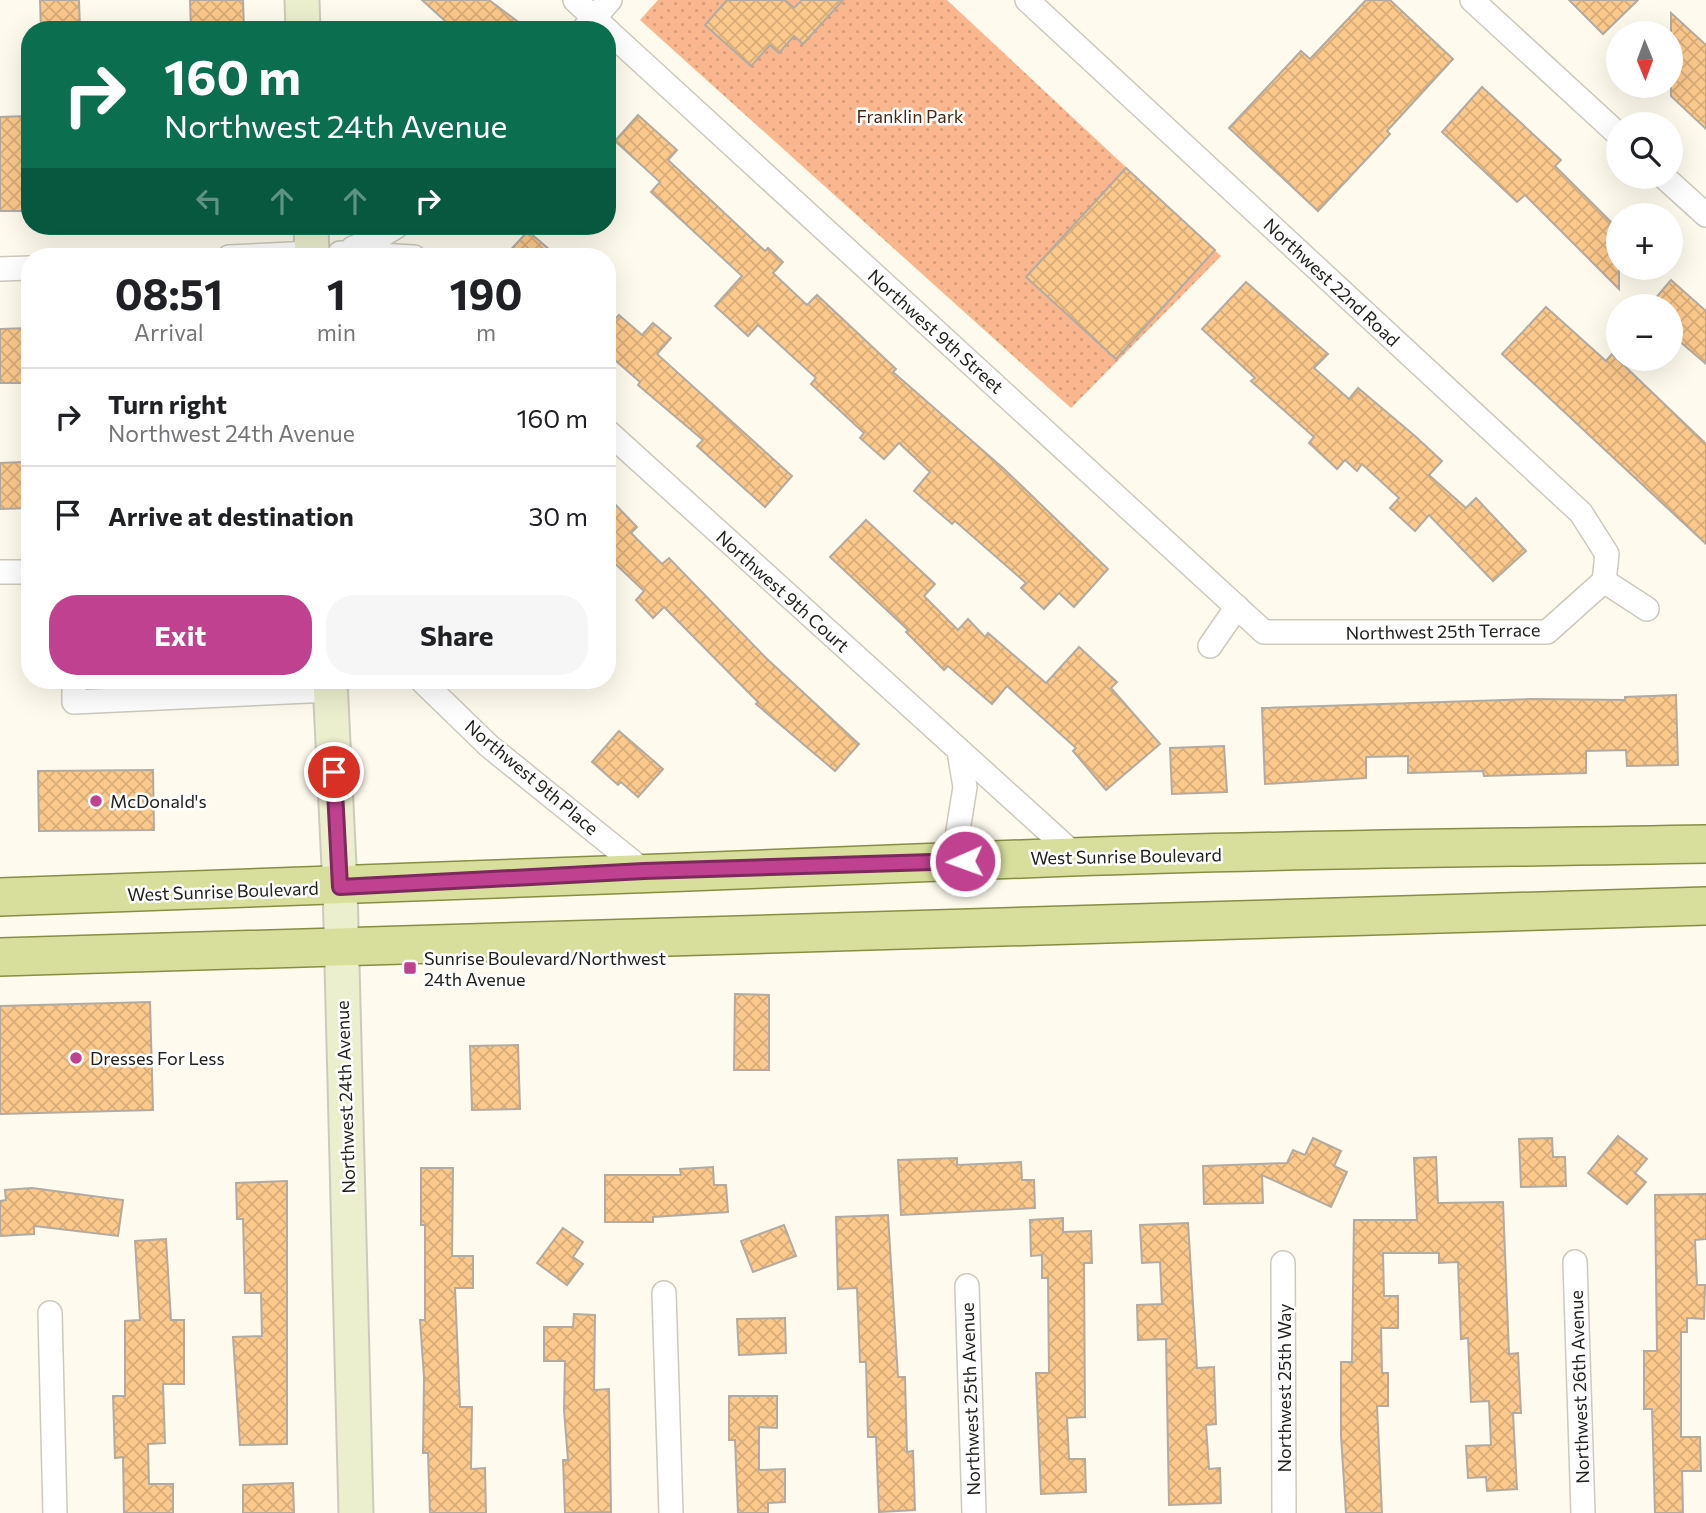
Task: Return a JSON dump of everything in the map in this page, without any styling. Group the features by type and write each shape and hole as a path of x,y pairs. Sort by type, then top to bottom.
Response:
{"main road":[{"name":"West Sunrise Boulevard","path":"0,897 340,887 644,871 1076,856 1706,844"},
{"path":"0,957 1706,906"}],"street":[{"path":"302,0 303,21"},
{"name":"Northwest 9th Street","path":"575,0 593,21"},
{"path":"601,21 610,0"},
{"name":"Northwest 22nd Road","path":"1027,0 1581,513 1607,554 1604,581"},
{"path":"1472,0 1606,123"},
{"name":"Northwest 9th Street","path":"616,43 1264,632"},
{"path":"1677,189 1706,215"},
{"path":"319,247 367,243 386,235"},
{"path":"0,269 21,268"},
{"name":"Northwest 9th Court","path":"616,439 1076,856"},
{"path":"0,572 21,572"},
{"path":"1604,581 1647,609"},
{"name":"Northwest 25th Terrace","path":"1264,632 1547,632 1604,581"},
{"path":"1210,646 1237,607"},
{"path":"74,689 74,702 282,689"},
{"name":"Northwest 24th Avenue","path":"330,689 340,887 356,1513"},
{"name":"Northwest 9th Place","path":"430,689 489,746 644,871"},
{"path":"937,862 956,843 965,787 959,751"},
{"name":"Northwest 26th Avenue","path":"1575,1262 1583,1513"},
{"name":"Northwest 25th Way","path":"1283,1263 1284,1513"},
{"name":"Northwest 25th Avenue","path":"967,1286 974,1513"},
{"path":"664,1293 671,1513"},
{"path":"50,1313 55,1513"}],"green space":[{"name":"Franklin Park","path":"658,0 947,0 1221,256 1071,408 640,20"}],"building":[{"path":"40,0 79,0 80,21 41,21"},
{"path":"190,0 243,0 244,21 191,21"},
{"path":"422,0 489,0 517,21 445,21"},
{"path":"727,0 785,0 794,8 802,0 843,0 803,44 794,36 779,53 770,45 751,66 705,25"},
{"path":"1366,0 1390,0 1453,59 1387,131 1390,134 1318,211 1229,128 1301,51 1310,59"},
{"path":"1569,0 1638,0 1616,21 1606,21 1606,31 1603,34"},
{"path":"1671,13 1680,21 1671,21"},
{"path":"1684,25 1706,45 1706,129 1673,98 1684,98"},
{"path":"1482,87 1561,160 1555,166 1606,217 1606,276 1525,195 1517,202 1442,132"},
{"path":"638,115 677,150 668,160 765,251 768,248 783,262 773,273 807,305 817,295 896,369 893,372 1003,468 1108,569 1074,607 1059,593 1044,609 1021,588 1026,583 955,521 952,524 914,491 930,472 899,443 884,459 860,438 864,433 811,384 816,378 758,325 748,336 715,306 742,276 651,192 660,182 616,140"},
{"path":"21,116 21,211 0,211 0,117"},
{"path":"1126,168 1215,250 1116,359 1026,277"},
{"path":"524,235 533,235 548,248 512,248"},
{"path":"1610,280 1619,280 1619,289"},
{"path":"1671,280 1706,311 1706,364 1683,344 1683,294 1659,294"},
{"path":"1246,282 1328,354 1314,368 1349,399 1358,388 1415,436 1442,461 1429,475 1466,508 1476,498 1526,551 1493,581 1429,515 1415,531 1390,508 1399,498 1362,464 1357,471 1345,460 1337,469 1309,443 1314,437 1251,381 1255,378 1202,329"},
{"path":"1546,307 1606,361 1606,371 1630,371 1706,444 1706,544 1502,354"},
{"path":"619,315 642,335 653,323 671,338 657,354 792,476 765,507 697,446 703,440 638,385 640,382 616,361 616,318"},
{"path":"21,328 21,383 0,383 0,329"},
{"path":"21,462 21,508 0,509 0,463"},
{"path":"616,505 637,527 631,533 662,564 669,558 766,658 859,744 835,771 756,704 758,702 664,607 653,618 636,600 644,591 616,565"},
{"path":"866,520 935,584 924,596 958,630 968,619 985,637 988,633 1046,683 1079,647 1117,682 1111,688 1160,744 1106,790 1073,751 1076,748 1007,686 992,704 948,666 944,670 906,632 908,630 830,557"},
{"path":"1676,695 1678,765 1627,766 1626,750 1586,751 1586,773 1484,776 1483,771 1408,773 1408,756 1366,757 1366,778 1265,784 1262,708 1531,699 1625,700 1625,697"},
{"path":"619,731 663,769 638,797 621,782 618,785 592,762"},
{"path":"1224,746 1227,792 1172,794 1170,748"},
{"name":"McDonald's","path":"153,770 154,830 39,831 38,771"},
{"path":"735,994 769,995 769,1070 734,1070"},
{"name":"Dresses For Less","path":"150,1002 153,1110 0,1114 0,1006"},
{"path":"518,1045 520,1109 472,1110 470,1046"},
{"path":"1618,1136 1647,1159 1635,1173 1646,1182 1627,1204 1588,1173"},
{"path":"1313,1138 1341,1151 1334,1166 1347,1172 1331,1207 1262,1175 1263,1203 1204,1204 1203,1166 1287,1163 1293,1150 1305,1155"},
{"path":"1552,1138 1553,1157 1565,1157 1566,1186 1521,1187 1519,1139"},
{"path":"1436,1157 1438,1203 1503,1202 1509,1354 1518,1353 1521,1413 1513,1413 1517,1489 1487,1491 1486,1477 1468,1478 1466,1446 1491,1445 1489,1401 1471,1402 1468,1338 1461,1339 1458,1262 1439,1263 1439,1253 1383,1253 1384,1296 1398,1296 1398,1328 1381,1328 1382,1373 1388,1373 1388,1406 1377,1406 1382,1513 1346,1513 1341,1436 1341,1362 1352,1362 1354,1220 1417,1220 1414,1158"},
{"path":"957,1158 957,1165 1021,1162 1022,1180 1034,1180 1035,1208 901,1215 898,1160"},
{"path":"713,1167 714,1185 726,1185 728,1212 653,1217 653,1222 605,1222 605,1175 681,1175 680,1169"},
{"path":"421,1168 453,1168 452,1256 473,1256 473,1288 455,1288 460,1407 472,1407 471,1469 485,1468 486,1513 430,1513 428,1453 423,1453 424,1377 420,1320 425,1320 425,1225 421,1225"},
{"path":"287,1181 287,1444 240,1445 233,1337 262,1336 261,1293 245,1293 243,1219 237,1219 236,1183"},
{"path":"32,1188 123,1200 118,1236 34,1226 34,1234 0,1236 0,1201 6,1200 5,1190"},
{"path":"1706,1194 1706,1239 1695,1240 1697,1285 1705,1285 1704,1319 1687,1318 1687,1332 1681,1332 1681,1437 1700,1437 1701,1471 1682,1471 1683,1513 1655,1513 1652,1409 1644,1409 1644,1351 1657,1351 1655,1195"},
{"path":"888,1215 898,1377 905,1377 907,1452 913,1451 915,1510 879,1512 876,1437 868,1437 866,1362 860,1362 857,1288 838,1289 836,1217"},
{"path":"1063,1218 1063,1232 1091,1231 1092,1263 1084,1263 1085,1417 1067,1418 1069,1459 1085,1459 1086,1492 1041,1494 1036,1373 1049,1373 1048,1278 1042,1278 1042,1255 1031,1256 1030,1220"},
{"path":"1188,1223 1197,1368 1214,1367 1216,1424 1206,1425 1209,1469 1220,1468 1221,1503 1169,1505 1166,1339 1138,1340 1137,1305 1162,1304 1160,1262 1142,1263 1140,1225"},
{"path":"784,1225 796,1256 753,1272 741,1241"},
{"path":"563,1228 583,1242 573,1257 583,1264 567,1285 537,1263"},
{"path":"166,1239 171,1320 184,1320 184,1384 163,1384 165,1443 148,1444 149,1484 173,1484 173,1513 124,1513 123,1457 115,1458 113,1396 125,1396 125,1321 140,1320 135,1241"},
{"path":"574,1314 595,1315 594,1390 609,1389 611,1512 565,1513 563,1460 568,1460 564,1410 565,1361 544,1361 544,1327 573,1327"},
{"path":"785,1318 786,1353 739,1355 737,1319"},
{"path":"729,1396 777,1396 777,1428 759,1427 759,1470 785,1469 785,1502 768,1503 768,1513 738,1513 735,1440 729,1440"},
{"path":"293,1483 294,1513 243,1513 243,1485"}],"place":[{"name":"McDonald's","path":"96,801"},
{"name":"Sunrise Boulevard/Northwest 24th Avenue","path":"410,968"},
{"name":"Dresses For Less","path":"76,1058"}],"route":[{"path":"334,772 340,887 556,878 644,871 965,861"}]}
